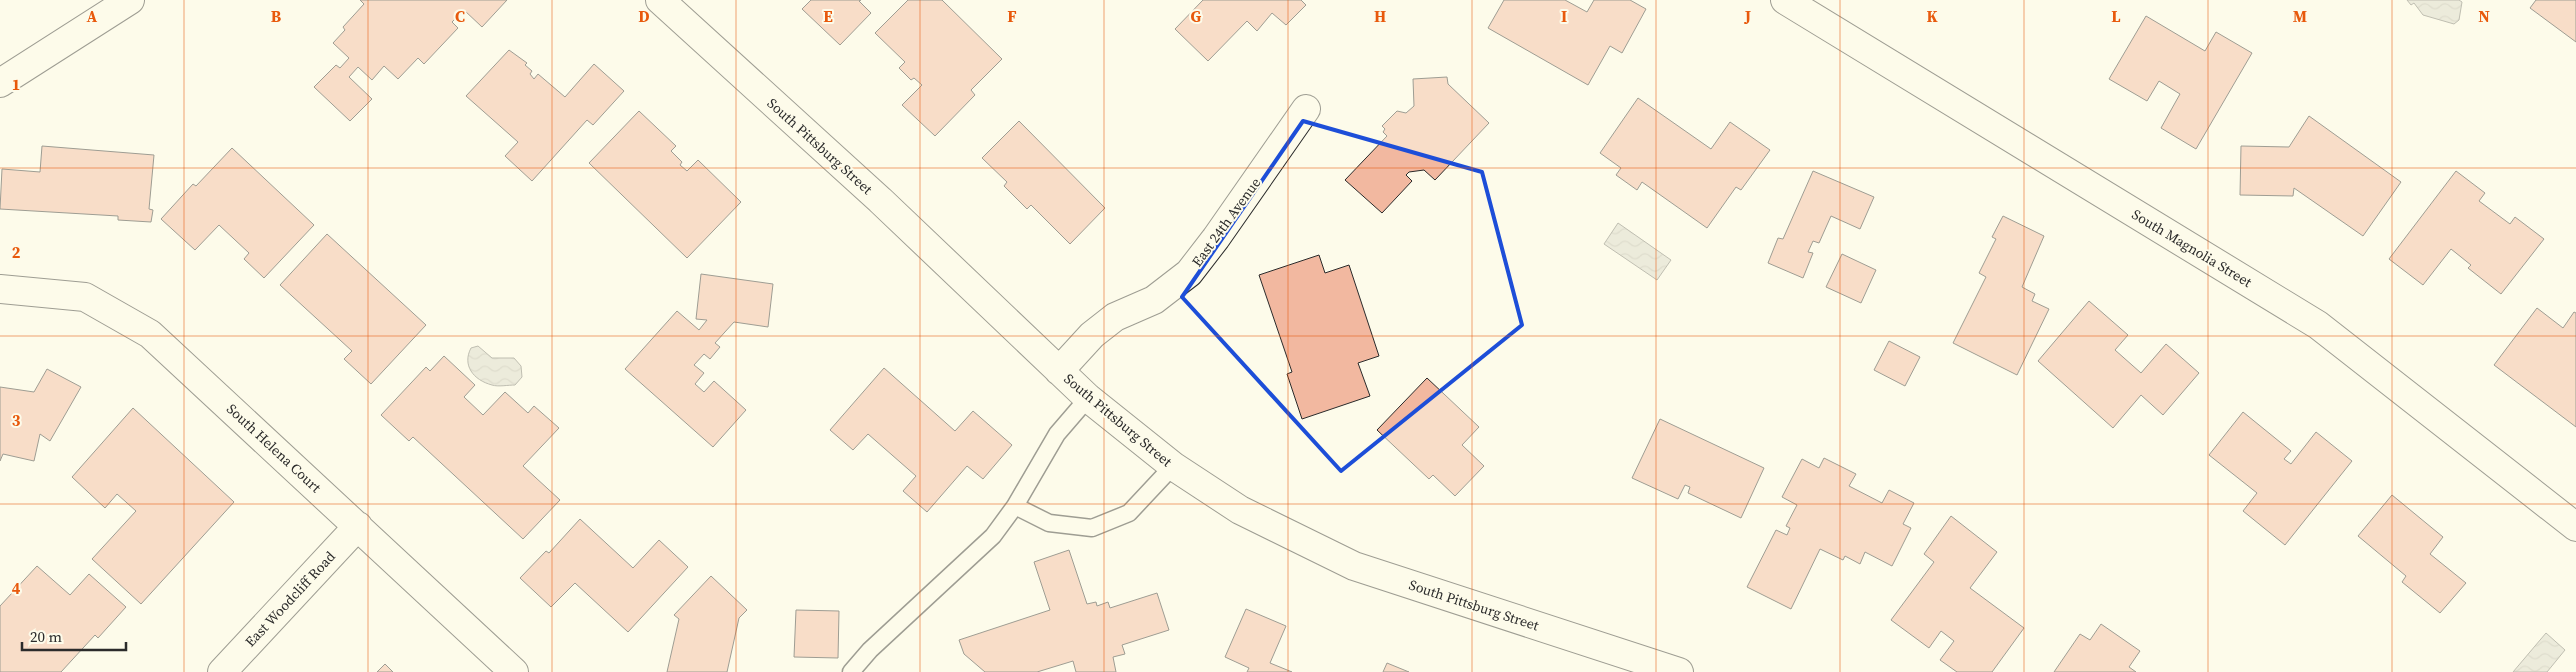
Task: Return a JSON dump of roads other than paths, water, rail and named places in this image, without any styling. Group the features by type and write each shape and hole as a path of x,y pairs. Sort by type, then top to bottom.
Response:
{"street":[{"path":"0,83 130,0"},
{"name":"South Pittsburg Street","path":"660,0 880,200 1088,398 1173,466 1240,510 1354,566 1679,672"},
{"name":"South Magnolia Street","path":"1785,0 2318,325 2576,527"},
{"name":"East 24th Avenue","path":"1060,371 1092,335 1115,317 1154,300 1189,273 1216,238 1306,109"},
{"name":"South Helena Court","path":"0,289 85,297 150,334 514,672"},
{"name":"East Woodcliff Road","path":"222,672 358,526"}],"lane":[{"path":"851,672 870,650 992,536 1015,506 1057,434 1088,398"},
{"path":"1015,506 1049,523 1092,528 1129,512 1173,466"}],"water":[{"path":"2407,0 2459,0 2462,2 2459,20 2454,24 2423,15 2414,3 2411,5"},
{"path":"1618,223 1671,260 1657,280 1604,244"},
{"path":"478,346 492,358 514,358 521,366 522,377 515,385 503,386 492,385 479,380 471,371 468,360 471,348"},
{"path":"2546,633 2565,650 2547,672 2513,672"}]}
